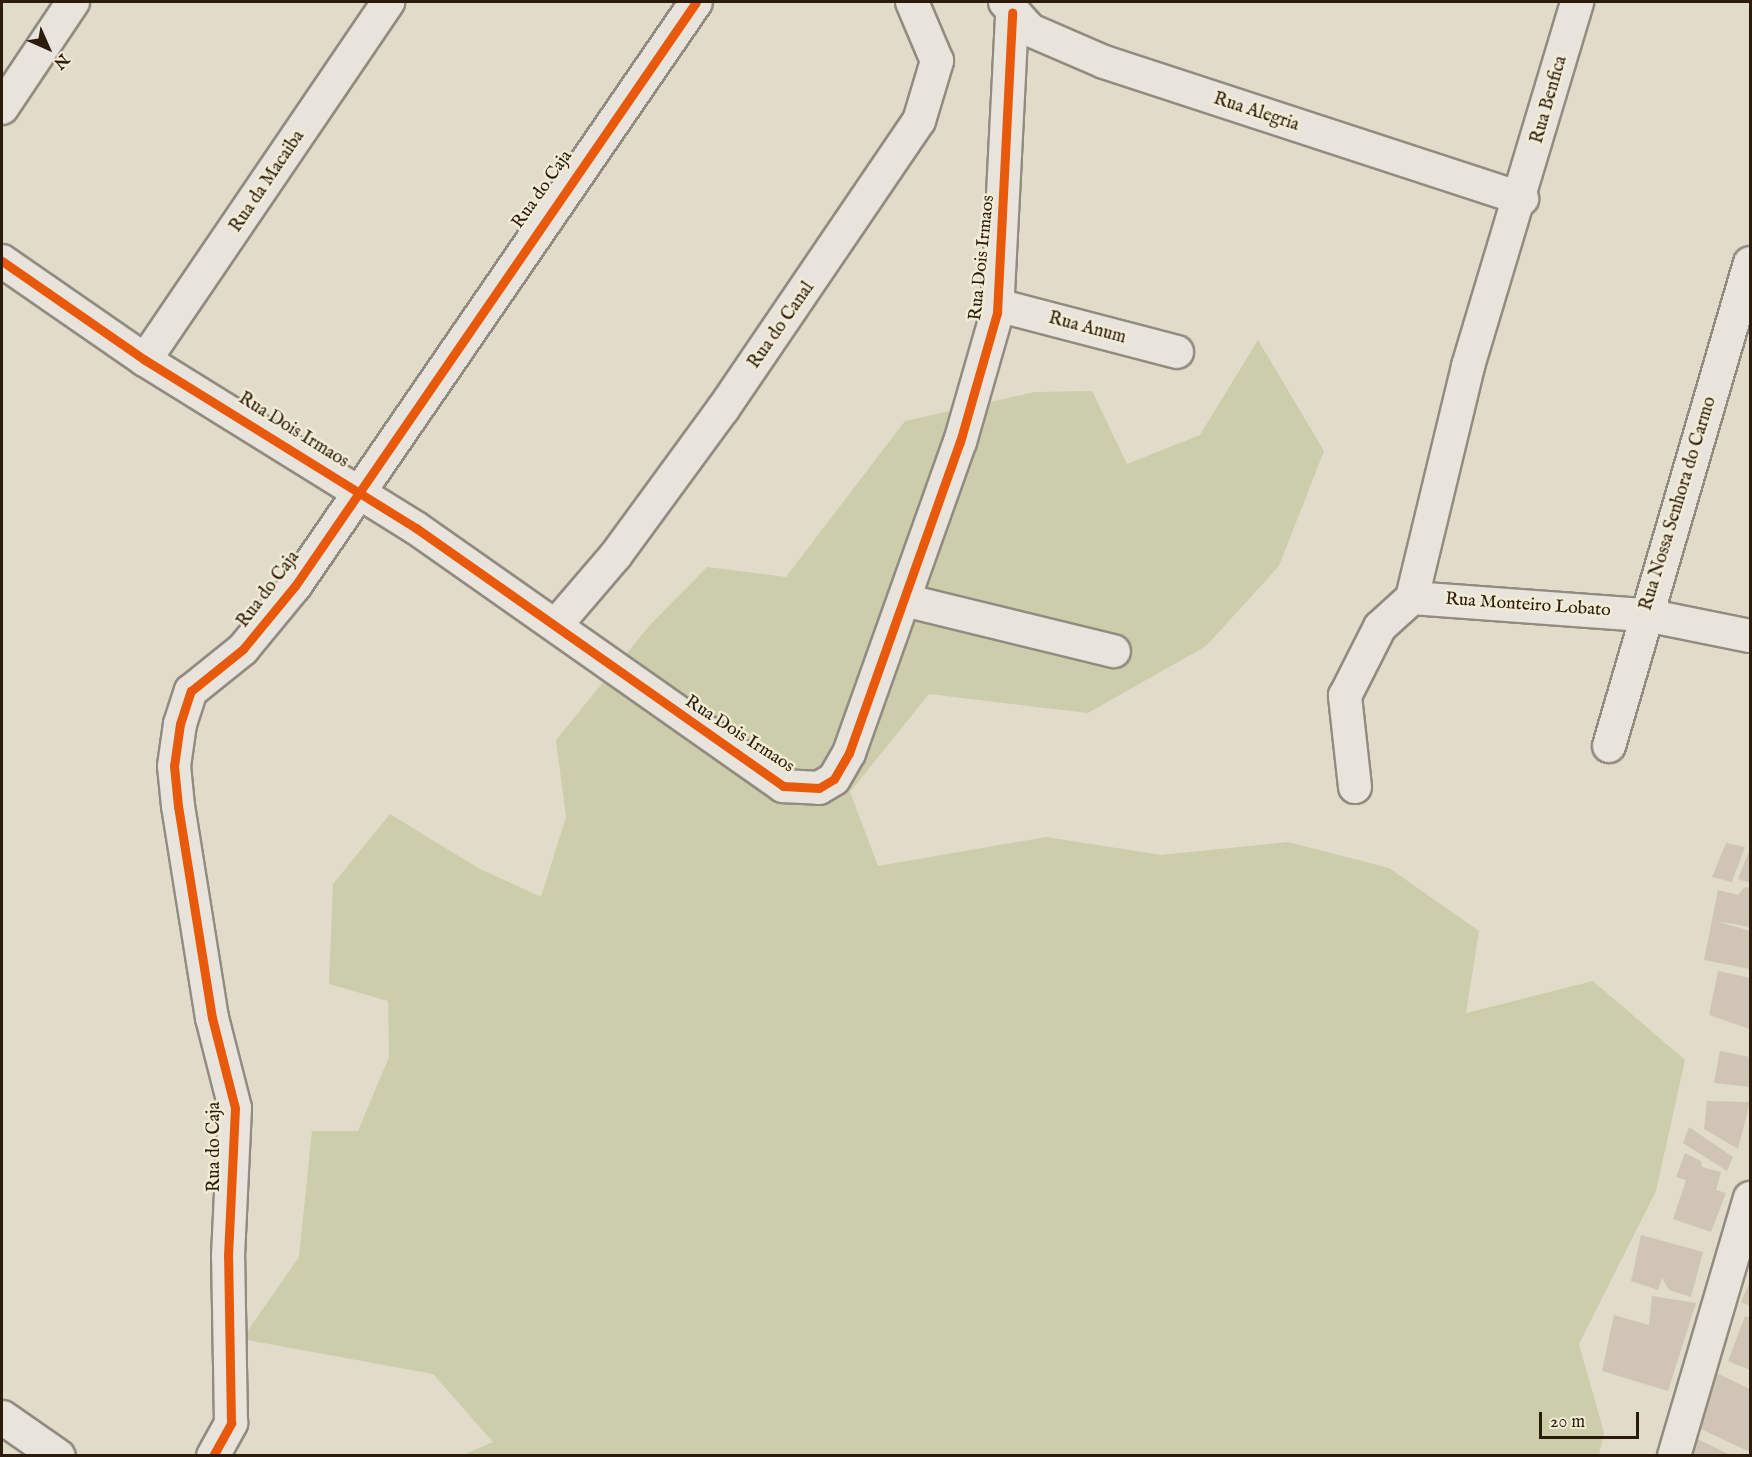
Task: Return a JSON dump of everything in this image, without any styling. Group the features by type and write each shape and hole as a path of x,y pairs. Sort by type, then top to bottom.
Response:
{"street":[{"path":"2,108 73,2"},
{"name":"Rua da Macaiba","path":"145,360 388,2"},
{"name":"Rua do Caja","path":"213,1455 231,1423 228,1256 236,1108 212,1018 178,806 174,766 178,734 191,691 263,628 696,2"},
{"name":"Rua do Canal","path":"556,625 616,555 723,409 919,121 937,61 912,2"},
{"name":"Rua Benfica","path":"1522,199 1577,2"},
{"name":"Rua Dois Irmaos","path":"2,261 145,360 358,491 556,625 688,723 783,786 802,791 834,779 849,753 960,442 997,305 1008,7"},
{"name":"Rua Alegria","path":"1008,7 1044,38 1104,62 1522,199"},
{"path":"1355,787 1345,696 1380,627 1412,598 1468,366 1522,199"},
{"name":"Rua Nossa Senhora do Carmo","path":"1609,746 1750,263"},
{"name":"Rua Anum","path":"997,305 1178,352"},
{"name":"Rua Monteiro Lobato","path":"1412,598 1646,615 1750,636"},
{"path":"904,600 1114,651"},
{"path":"1674,1455 1750,1198"},
{"path":"2,1418 58,1455"}],"green space":[{"path":"1258,340 1324,451 1279,566 1206,646 1088,713 929,694 850,792 878,866 1046,837 1161,855 1288,842 1389,868 1479,931 1466,1013 1593,981 1685,1060 1656,1191 1579,1344 1604,1433 1599,1455 463,1455 493,1442 433,1374 242,1339 299,1257 312,1131 358,1131 389,1057 388,1001 329,984 333,884 390,814 478,868 541,897 566,817 556,740 649,626 707,567 786,577 905,421 1035,392 1092,391 1127,464 1200,435"}],"building":[{"path":"1726,843 1745,847 1732,882 1712,877"},
{"path":"1750,849 1750,883 1738,879"},
{"path":"1745,887 1750,888 1750,927 1716,921 1750,931 1750,969 1704,960 1718,890 1738,895"},
{"path":"1718,971 1750,978 1750,1029 1709,1015"},
{"path":"1720,1051 1750,1057 1750,1087 1714,1083"},
{"path":"1707,1101 1750,1102 1738,1149 1704,1129"},
{"path":"1689,1127 1733,1157 1727,1171 1683,1143"},
{"path":"1685,1153 1701,1161 1702,1167 1721,1172 1716,1190 1726,1193 1711,1232 1673,1219 1686,1180 1676,1177"},
{"path":"1641,1235 1703,1252 1691,1297 1669,1290 1662,1278 1658,1290 1631,1281"},
{"path":"1750,1282 1750,1306 1741,1302"},
{"path":"1652,1296 1696,1303 1668,1391 1602,1371 1614,1315 1649,1325"},
{"path":"1745,1316 1750,1318 1750,1370 1728,1361"},
{"path":"1710,1370 1750,1389 1750,1452 1694,1426"},
{"path":"1695,1438 1733,1456 1688,1456"}],"cycle path":[{"path":"213,1456 231,1423 228,1256 235,1108 212,1018 178,806 174,766 180,724 191,691 243,649 295,586 696,2"},
{"path":"2,261 145,360 416,528 783,786 819,788 834,779 849,753 960,442 997,313 1012,12"}]}
